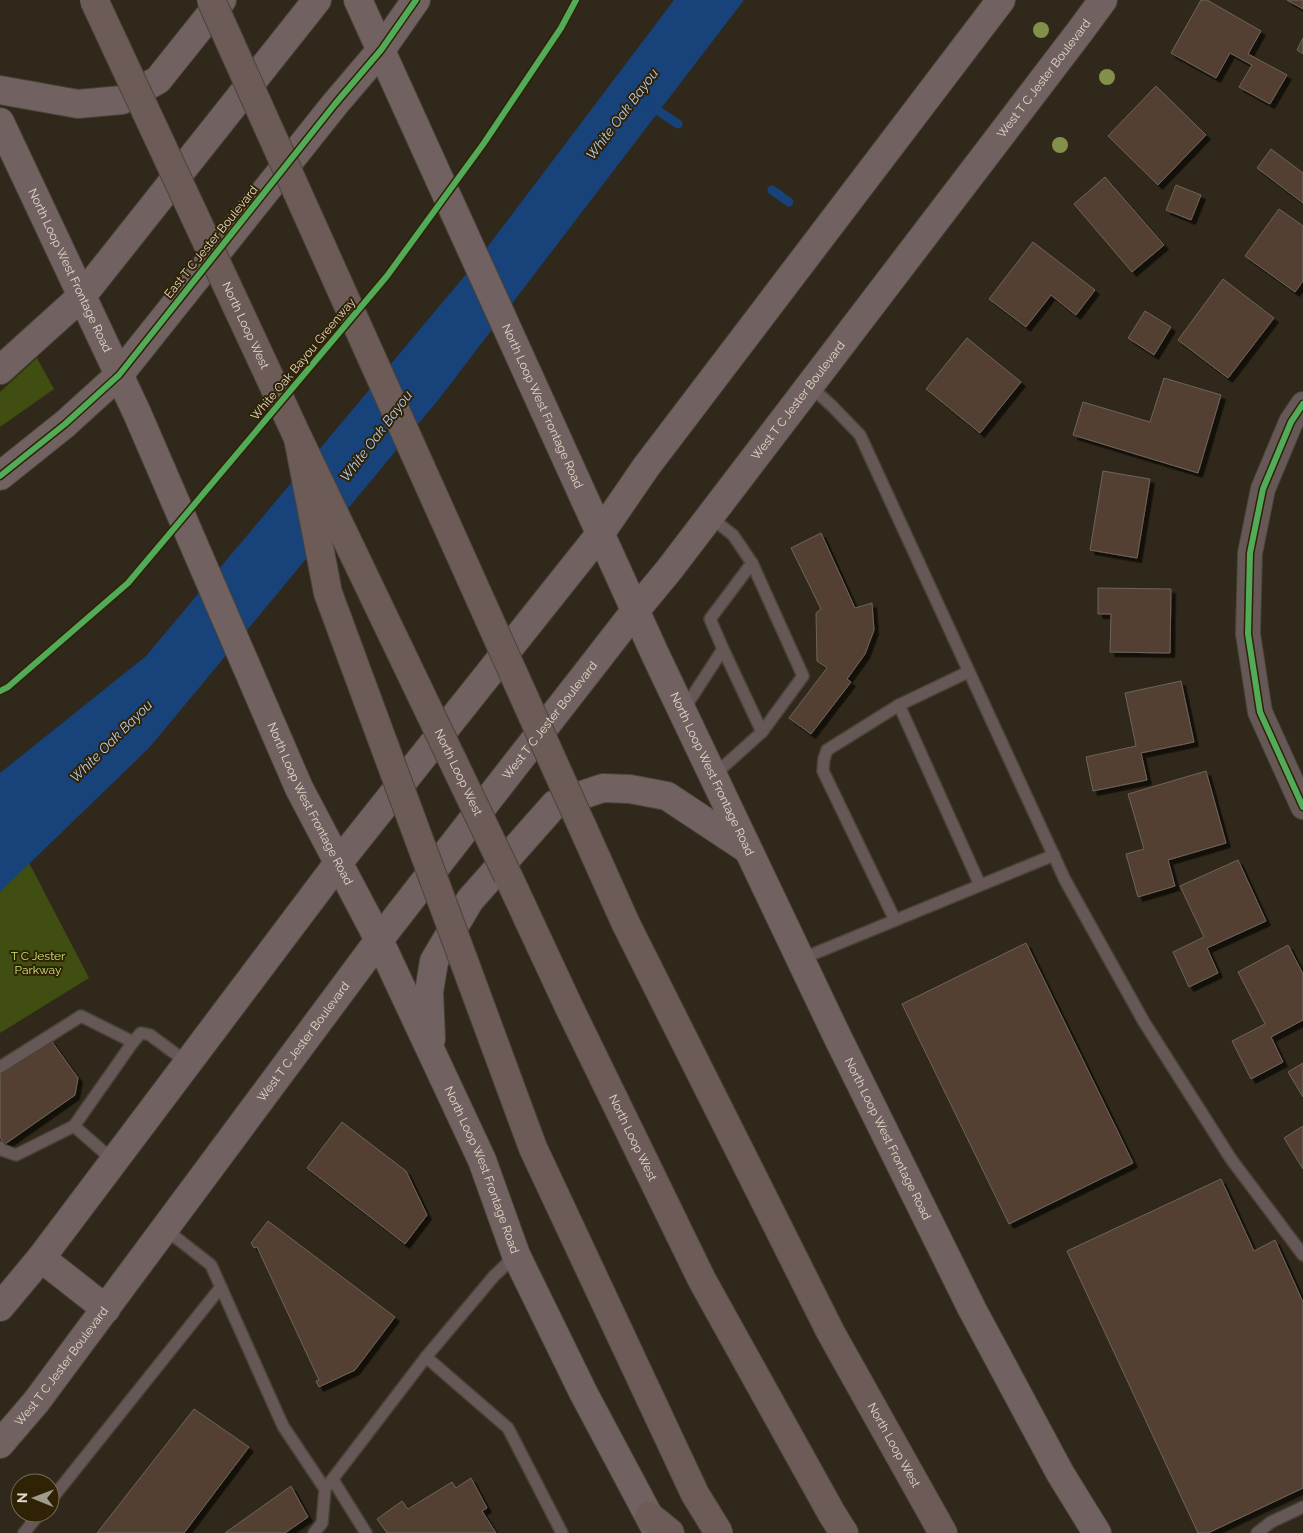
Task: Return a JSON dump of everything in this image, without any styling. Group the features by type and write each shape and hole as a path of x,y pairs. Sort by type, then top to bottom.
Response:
{"highway":[{"name":"North Loop West","path":"94,0 298,438 569,1007 702,1280 844,1533"},
{"name":"North Loop West","path":"211,0 626,924 831,1332 943,1533"},
{"path":"298,438 328,593 533,1148 695,1494 719,1533"}],"main road":[{"path":"0,90 78,104 122,100 158,80 222,0"},
{"path":"0,370 82,296 317,0"},
{"name":"North Loop West Frontage Road","path":"358,0 635,611 748,850 972,1309 1060,1473 1097,1533"},
{"name":"East T C Jester Boulevard","path":"0,476 66,424 119,375 380,50 416,0"},
{"path":"0,1308 41,1258 339,862 600,534 652,460 1001,0"},
{"name":"West T C Jester Boulevard","path":"0,1444 36,1402 106,1310 379,940 635,611 670,570 1103,0"},
{"name":"North Loop West Frontage Road","path":"0,122 137,413 299,788 379,940 482,1160 516,1255 584,1394 655,1529"},
{"path":"431,1051 429,992 434,961 470,900 555,804 603,788 630,789 668,796 748,850"},
{"path":"41,1258 106,1310"}],"street":[{"path":"1303,404 1291,422 1263,489 1250,553 1248,634 1260,712 1303,807"}],"lane":[{"path":"810,386 860,435 1065,880 1149,1030 1230,1159 1303,1256"},
{"path":"710,517 733,535 752,563 803,676 762,732 713,776"},
{"path":"752,563 710,619 762,732"},
{"path":"683,710 723,649"},
{"path":"895,920 823,771 824,759 827,750 899,705 968,672"},
{"path":"899,705 980,885"},
{"path":"801,959 1054,855"},
{"path":"0,1067 81,1016 133,1042"},
{"path":"0,1147 2,1150 16,1155 74,1126 141,1033 150,1034 188,1063"},
{"path":"74,1126 114,1161"},
{"path":"165,1229 210,1265 283,1426 325,1489"},
{"path":"314,1533 322,1523 325,1489 426,1357 494,1276 516,1255"},
{"path":"60,1488 221,1286"},
{"path":"426,1357 508,1428 562,1533"},
{"path":"333,1480 366,1533"},
{"path":"1258,1533 1271,1522 1303,1507"},
{"path":"24,1533 32,1523"}],"green space":[{"path":"37,358 54,389 0,427 0,392"},
{"name":"T C Jester Parkway","path":"0,807 89,978 0,1033"}],"water":[{"name":"White Oak Bayou","path":"674,0 744,0 439,399 149,748 0,892 0,773 146,656 473,266"}],"building":[{"path":"1201,0 1207,0 1261,31 1248,54 1287,75 1270,104 1239,87 1252,65 1230,53 1216,78 1171,53"},
{"path":"1287,0 1303,0 1303,9"},
{"path":"1303,38 1303,54 1297,50"},
{"path":"1156,86 1206,135 1158,185 1108,136"},
{"path":"1271,149 1303,173 1303,203 1257,168"},
{"path":"1105,177 1164,245 1132,272 1074,204"},
{"path":"1176,185 1201,195 1191,220 1166,210"},
{"path":"1279,209 1303,226 1303,281 1295,292 1245,256"},
{"path":"1033,242 1095,290 1076,315 1051,295 1026,327 989,299"},
{"path":"1223,279 1274,318 1228,378 1178,340"},
{"path":"1145,311 1171,327 1154,355 1128,338"},
{"path":"967,338 1021,382 980,433 926,389"},
{"path":"1164,378 1221,395 1198,473 1073,435 1083,402 1150,422"},
{"path":"1103,471 1150,479 1137,558 1090,550"},
{"path":"821,533 855,608 872,603 874,630 865,654 847,679 851,682 811,734 789,718 827,668 817,661 816,613 821,609 791,548"},
{"path":"1098,588 1171,589 1170,653 1110,652 1111,614 1098,614"},
{"path":"1181,681 1194,742 1141,753 1147,780 1093,791 1086,757 1136,746 1125,693"},
{"path":"1206,771 1226,843 1168,860 1175,886 1138,897 1126,854 1144,849 1128,794"},
{"path":"1238,860 1266,921 1207,948 1218,973 1189,987 1173,952 1204,937 1180,886"},
{"path":"1026,943 1133,1163 1009,1224 902,1004"},
{"path":"1288,945 1303,974 1303,1020 1271,1037 1283,1062 1251,1079 1232,1041 1265,1024 1238,972"},
{"path":"50,1039 78,1078 75,1095 5,1144 0,1137 0,1074"},
{"path":"1303,1063 1303,1097 1288,1072"},
{"path":"342,1122 406,1171 427,1215 405,1244 307,1168"},
{"path":"1303,1126 1303,1169 1284,1138"},
{"path":"1221,1179 1254,1251 1275,1240 1303,1302 1303,1488 1208,1533 1198,1533 1067,1251"},
{"path":"268,1221 395,1317 355,1370 319,1387 316,1381 319,1380 257,1247 254,1248 251,1243"},
{"path":"194,1409 249,1447 184,1533 97,1533"},
{"path":"471,1478 487,1508 482,1511 496,1533 387,1533 377,1519 402,1501 408,1509 452,1482 456,1488"},
{"path":"291,1486 308,1517 285,1533 225,1533"}],"waterway":[{"path":"651,106 678,124"},
{"path":"772,190 789,202"}],"cycle path":[{"path":"0,476 65,424 119,375 335,104 381,50 416,0"},
{"name":"White Oak Bayou Greenway","path":"0,691 8,687 128,583 387,276 484,143 561,28 576,0"},
{"path":"1303,404 1291,422 1263,489 1250,553 1248,634 1260,712 1303,807"}]}
